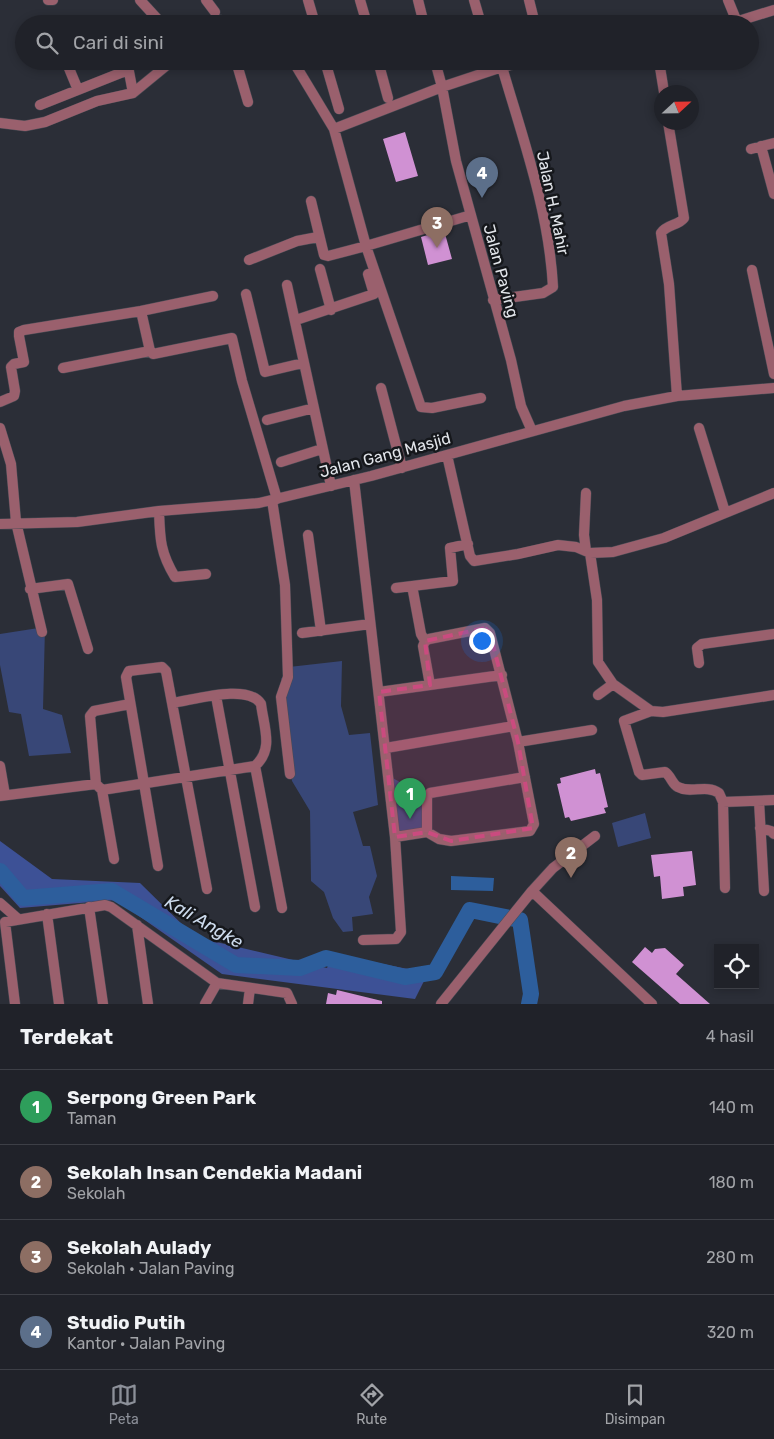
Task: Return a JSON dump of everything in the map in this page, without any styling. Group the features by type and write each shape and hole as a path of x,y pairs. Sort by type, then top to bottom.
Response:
{"street":[{"path":"48,0 53,0"},
{"path":"140,0 154,15"},
{"path":"206,0 216,15"},
{"path":"308,0 312,15"},
{"path":"360,0 364,15"},
{"path":"418,0 422,15"},
{"path":"474,0 478,15"},
{"path":"529,0 533,15"},
{"path":"728,0 731,15"},
{"path":"758,15 774,10"},
{"path":"70,70 78,90"},
{"path":"40,105 78,90 120,70"},
{"path":"129,70 132,92"},
{"path":"0,123 25,126 45,122 96,101 132,92 160,70"},
{"path":"239,70 248,102"},
{"path":"296,320 331,310 374,294 334,129 298,70"},
{"path":"328,70 339,109"},
{"path":"380,70 388,98"},
{"name":"Jalan Paving","path":"437,70 456,161 511,360 521,406 532,431"},
{"path":"334,129 442,87 493,70"},
{"name":"Jalan H. Mahir","path":"493,300 544,293 553,287 552,268 536,184 503,70"},
{"path":"661,70 663,85"},
{"path":"669,130 684,218 681,222 671,225 661,233 669,284 678,396"},
{"path":"751,150 774,143"},
{"path":"761,146 774,194"},
{"path":"311,201 321,251 326,256 364,251 471,215"},
{"path":"249,260 296,241 318,237"},
{"path":"364,251 421,407 424,409 432,408 481,398"},
{"path":"320,270 331,310"},
{"path":"752,270 774,374"},
{"path":"287,285 322,449 332,486"},
{"path":"246,294 265,372 303,362"},
{"path":"0,402 14,396 12,365 24,362 19,332 142,311 213,296"},
{"path":"142,311 150,351"},
{"path":"63,368 150,351 154,354 232,338 275,499 285,585 288,677 282,697 290,774"},
{"path":"381,388 402,468"},
{"name":"Jalan Gang Masjid","path":"0,524 16,522 77,522 160,511 234,506 275,499 402,468 624,406 678,396 774,389"},
{"path":"267,420 314,408"},
{"path":"0,428 11,464 16,522 30,589 42,632"},
{"path":"700,428 725,512"},
{"path":"281,462 322,449"},
{"path":"447,455 471,559 479,562 558,545 588,552 613,552 664,538 774,493"},
{"path":"354,480 395,836 400,932 396,939 363,940"},
{"path":"586,493 584,535 598,600 598,662 613,684 651,711"},
{"path":"160,511 160,546 165,561 175,577 206,574"},
{"path":"308,535 321,631"},
{"path":"396,588 453,581 450,548 468,544"},
{"path":"30,589 68,584 88,649"},
{"path":"413,591 421,634 425,642"},
{"path":"302,633 370,624"},
{"path":"395,836 427,832 439,839 451,841 530,830 534,824 518,742 490,632 485,628 429,639 425,642 423,646 430,685"},
{"path":"699,662 697,648 702,644 774,634"},
{"path":"158,866 126,677 129,671 162,667 166,671 207,889"},
{"path":"379,692 502,675"},
{"path":"598,695 613,684"},
{"path":"0,766 3,796 144,784 255,766 264,758 267,750 261,704 258,699 247,694 236,693 172,703"},
{"path":"726,888 723,802 719,793 713,789 677,787 665,772 640,775 624,721 651,711 672,710 774,695"},
{"path":"216,696 255,907"},
{"path":"114,859 99,787 90,716 94,711 130,704"},
{"path":"386,748 514,726"},
{"path":"518,742 592,730"},
{"path":"255,766 282,908"},
{"path":"427,832 426,797 430,793 525,777"},
{"path":"759,800 764,892"},
{"path":"723,802 774,800"},
{"path":"760,828 771,831 774,834"},
{"path":"441,1004 500,929 553,868 595,836"},
{"path":"532,891 652,1004"},
{"path":"0,903 17,918"},
{"path":"89,907 103,1004"},
{"path":"15,1004 2,922 89,907 112,907 217,983 287,993 292,1004"},
{"path":"47,914 59,1004"},
{"path":"137,925 148,1003"},
{"path":"205,1004 217,983"},
{"path":"248,1004 250,988"}],"highlighted area":[{"path":"485,628 490,633 518,742 533,828 451,841 427,832 395,837 379,692 430,685 425,641"}],"shaded area":[{"path":"45,627 43,709 62,715 71,753 29,756 21,714 9,712 0,665 0,634"},
{"path":"342,661 341,706 349,735 370,733 378,805 353,812 363,846 370,846 377,876 369,897 373,914 352,917 353,931 343,932 333,918 324,892 311,881 310,811 292,781 281,694 284,686 281,679 289,667"},
{"path":"389,776 427,797 427,832 395,837"},
{"path":"645,813 651,838 618,847 612,823"},
{"path":"0,841 52,879 140,883 195,937 327,968 333,954 428,973 415,999 222,974 116,900 20,908 0,886"},
{"path":"451,876 494,878 493,891 451,890"}],"building":[{"path":"405,132 418,176 396,182 383,139"},
{"path":"444,230 452,259 428,265 421,237"},
{"path":"595,769 596,774 600,773 608,807 604,808 606,813 571,821 569,817 565,818 557,784 561,783 560,778"},
{"path":"692,851 696,885 683,887 684,896 662,899 660,876 654,877 651,855"},
{"path":"645,947 652,953 655,949 665,948 684,965 676,974 710,1004 680,1004 632,962"},
{"path":"337,990 382,1001 382,1004 326,1004 328,993 336,995"}],"waterway":[{"name":"Kali Angke","path":"0,871 23,898 112,891 236,965 300,968 326,958 405,977 435,972 470,910 520,920 531,994 529,1004"}],"place":[{"name":"Studio Putih","path":"482,198"},
{"name":"Sekolah Aulady","path":"437,248"},
{"name":"Serpong Green Park","path":"410,819"},
{"name":"Sekolah Insan Cendekia Madani","path":"571,878"}]}
